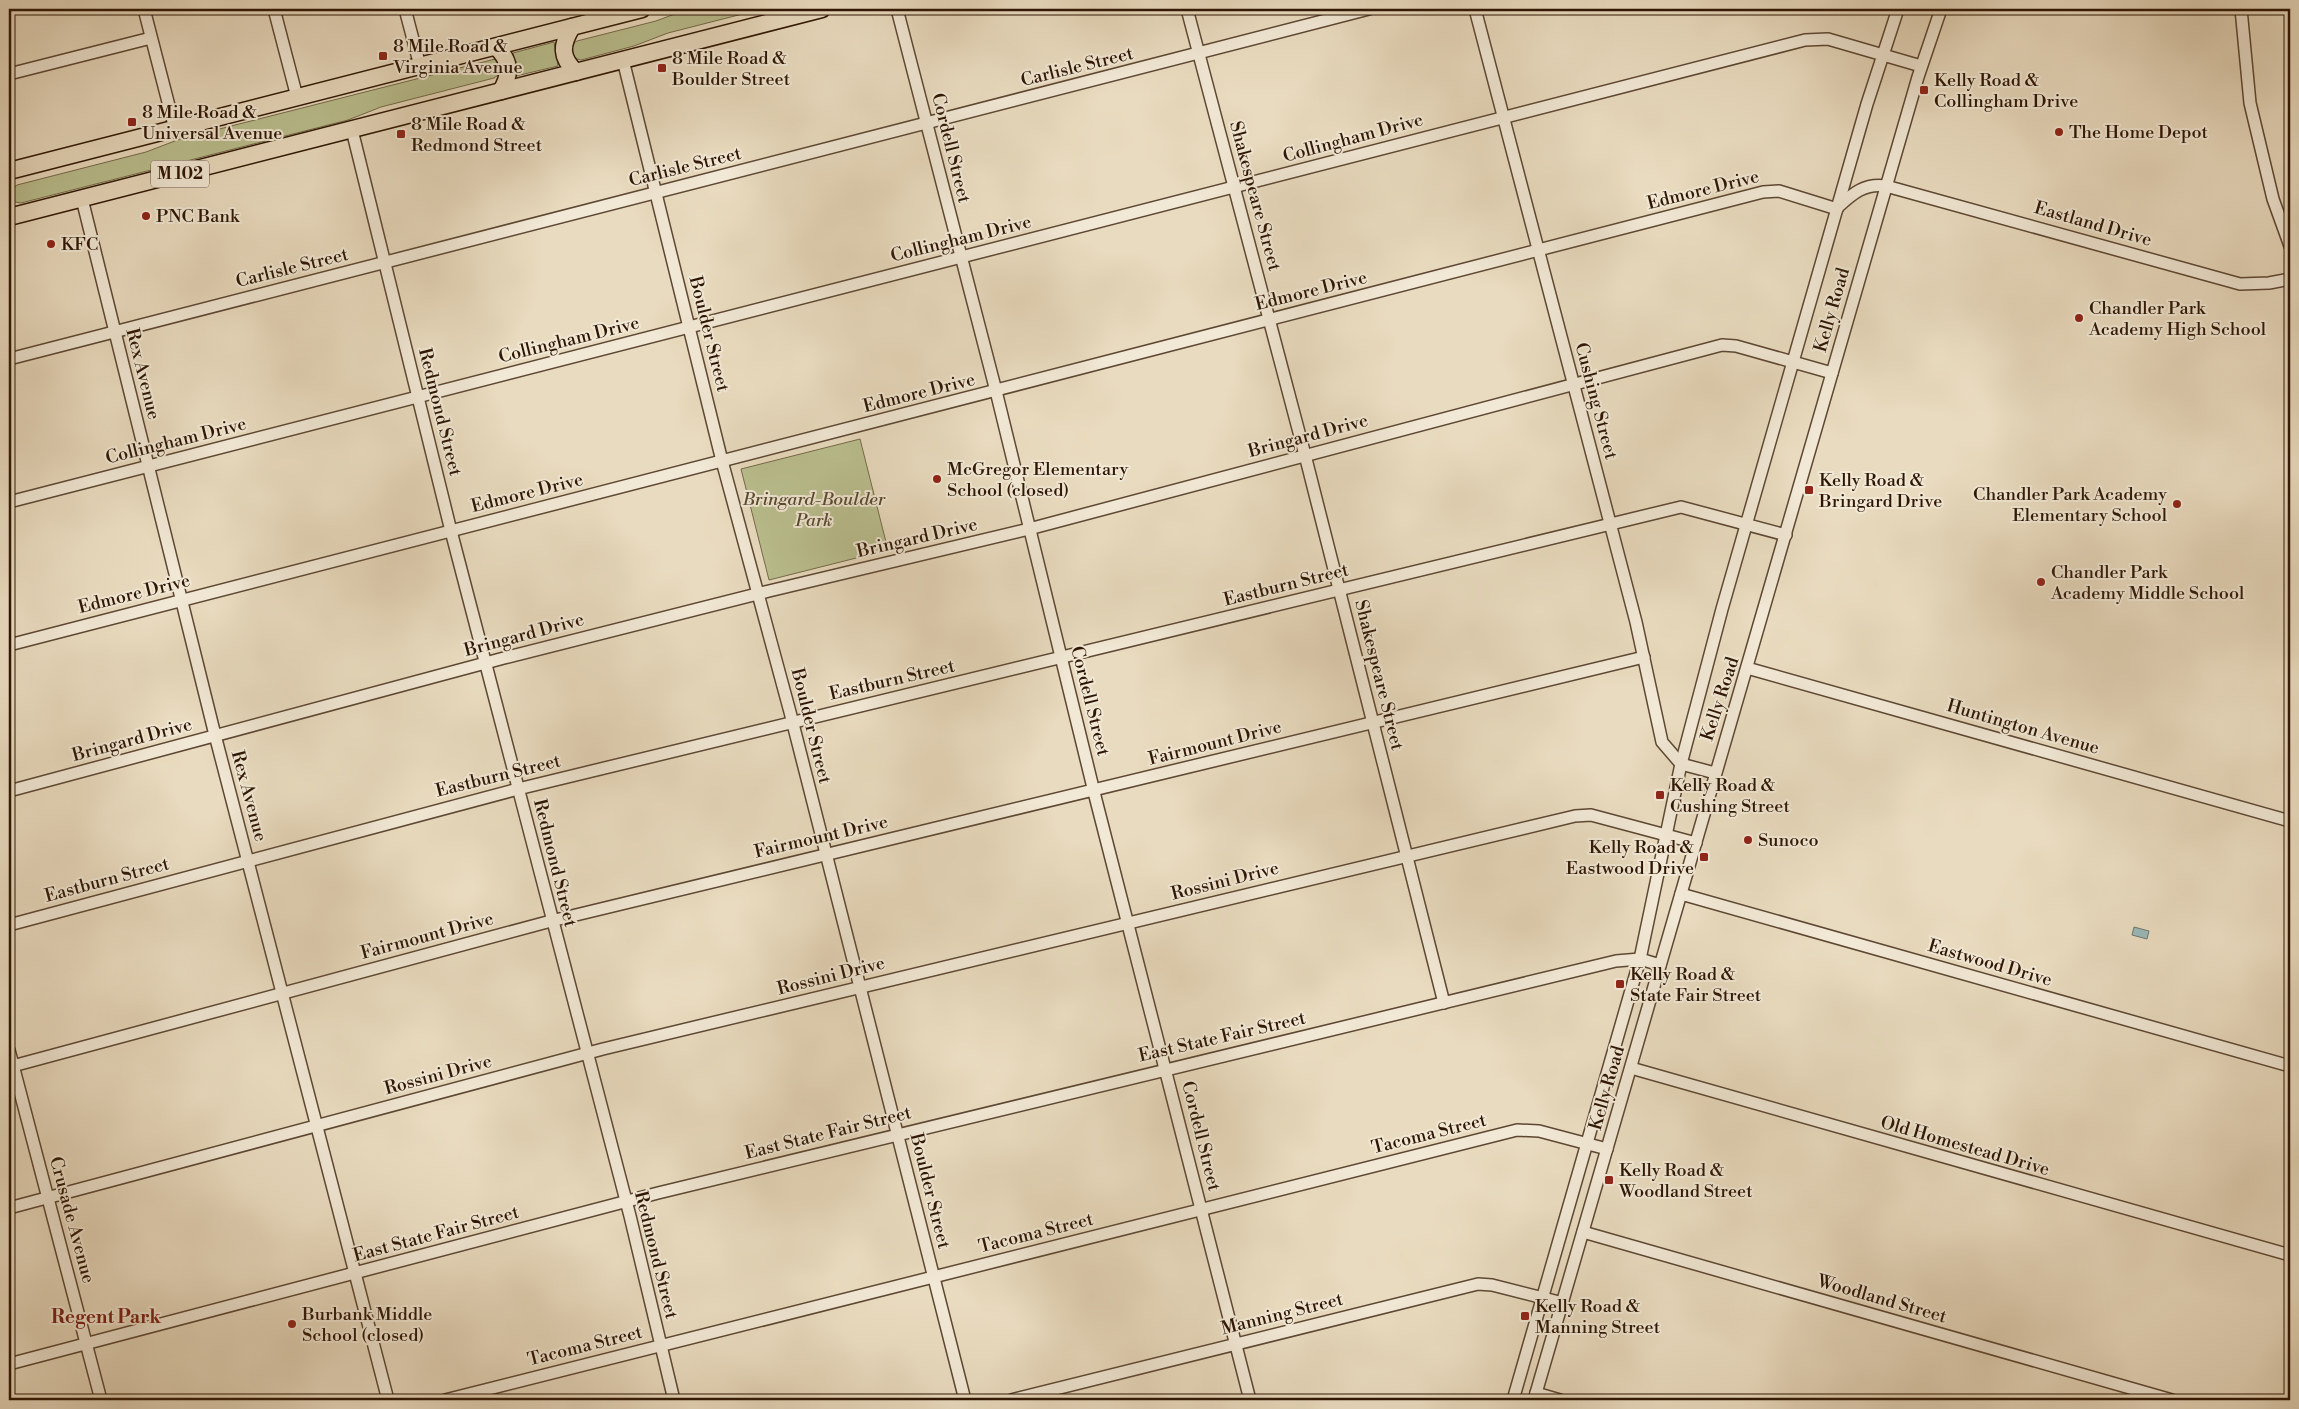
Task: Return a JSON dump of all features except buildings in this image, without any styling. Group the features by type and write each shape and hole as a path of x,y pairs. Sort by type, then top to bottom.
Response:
{"highway":[{"name":"M 102","path":"10,173 642,9"},
{"name":"M 102","path":"11,213 82,199 501,92 623,60 775,15 822,9"},
{"path":"572,27 565,40 563,52 567,62 576,72"},
{"path":"496,47 505,57 509,70 507,82 501,92"}],"street":[{"path":"144,9 175,129"},
{"path":"274,9 297,97"},
{"path":"405,9 420,66"},
{"name":"Cordell Street","path":"896,9 996,391 1127,923 1250,1400"},
{"name":"Shakespeare Street","path":"1187,9 1305,455 1444,1003"},
{"name":"Carlisle Street","path":"9,359 1369,9"},
{"name":"Cushing Street","path":"1476,9 1611,524 1644,657 1662,742 1681,764"},
{"name":"Kelly Road","path":"1513,1400 1640,959 1681,764 1747,524 1882,54 1898,9"},
{"name":"Kelly Road","path":"1535,1397 1921,66 1941,9"},
{"path":"2241,9 2250,103 2273,199 2290,246"},
{"path":"9,74 151,38"},
{"name":"Collingham Drive","path":"9,502 1814,38 1828,39 1921,66"},
{"name":"Boulder Street","path":"623,60 722,461 759,593 965,1400"},
{"name":"Redmond Street","path":"352,130 383,262 451,531 551,921 626,1202 674,1400"},
{"path":"1837,209 1848,198 1864,187 1876,184 1886,186"},
{"name":"Eastland Drive","path":"1886,186 2240,284 2269,283 2290,279"},
{"name":"Edmore Drive","path":"9,645 1774,190 1837,209"},
{"name":"Rex Avenue","path":"82,199 247,861 357,1274 388,1400"},
{"name":"Bringard Drive","path":"9,791 485,663 759,593 1029,530 1722,345 1736,346 1832,373"},
{"name":"Eastburn Street","path":"9,925 518,789 1686,507 1786,535"},
{"name":"Fairmount Drive","path":"11,1066 551,921 1644,657"},
{"name":"Huntington Avenue","path":"1747,668 2290,821"},
{"path":"1681,764 1715,773"},
{"name":"Rossini Drive","path":"9,1208 587,1053 859,986 1581,814 1696,843"},
{"name":"Eastwood Drive","path":"1681,894 2290,1066"},
{"name":"East State Fair Street","path":"9,1364 626,1202 897,1134 1616,960 1640,959 1660,965"},
{"name":"Crusade Avenue","path":"9,1050 11,1066 101,1400"},
{"name":"Old Homestead Drive","path":"1631,1068 2290,1256"},
{"name":"Tacoma Street","path":"445,1400 1516,1130 1539,1131 1607,1149"},
{"name":"Woodland Street","path":"1583,1232 2172,1400"},
{"name":"Manning Street","path":"1011,1400 1478,1284 1492,1285 1563,1303"},
{"path":"1535,1397 1560,1400"}],"green space":[{"path":"688,9 762,9 668,33 634,46 581,60 573,58 571,45 577,41 656,21"},
{"path":"554,42 558,66 516,76 513,53"},
{"path":"495,59 500,63 501,73 494,78 381,107 348,120 21,203 15,202 11,196 12,189 17,185 146,152 180,139"},
{"name":"Bringard-Boulder Park","path":"860,439 888,550 769,580 741,469"}],"water":[{"path":"2134,927 2149,931 2147,939 2132,935"}],"place":[{"name":"8 Mile Road & Virginia Avenue","path":"383,56"},
{"name":"8 Mile Road & Boulder Street","path":"662,68"},
{"name":"Kelly Road & Collingham Drive","path":"1924,90"},
{"name":"8 Mile Road & Universal Avenue","path":"132,122"},
{"name":"The Home Depot","path":"2059,132"},
{"name":"8 Mile Road & Redmond Street","path":"401,134"},
{"name":"PNC Bank","path":"146,216"},
{"name":"KFC","path":"51,244"},
{"name":"Chandler Park Academy High School","path":"2079,318"},
{"name":"McGregor Elementary School (closed)","path":"937,479"},
{"name":"Kelly Road & Bringard Drive","path":"1809,490"},
{"name":"Chandler Park Academy Elementary School","path":"2177,504"},
{"name":"Chandler Park Academy Middle School","path":"2041,582"},
{"name":"Kelly Road & Cushing Street","path":"1660,795"},
{"name":"Sunoco","path":"1748,840"},
{"name":"Kelly Road & Eastwood Drive","path":"1704,857"},
{"name":"Kelly Road & State Fair Street","path":"1620,984"},
{"name":"Kelly Road & Woodland Street","path":"1609,1180"},
{"name":"Kelly Road & Manning Street","path":"1525,1316"},
{"name":"Burbank Middle School (closed)","path":"292,1324"}],"district":[{"name":"Regent Park","path":"106,1317"}]}
